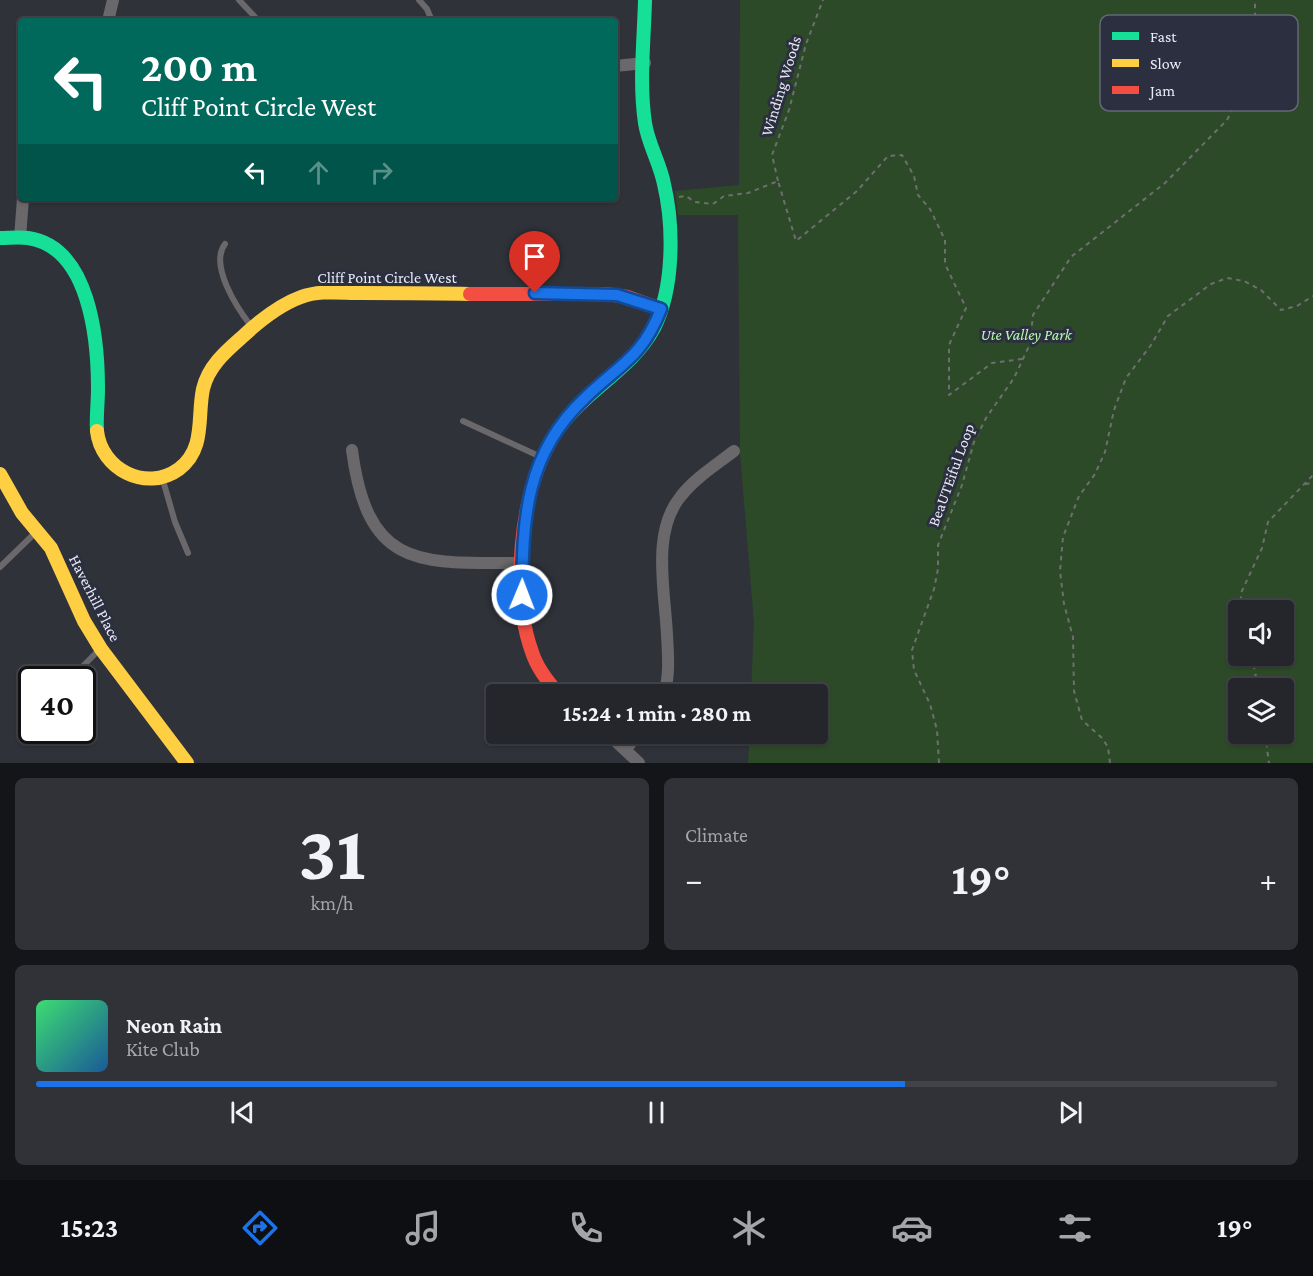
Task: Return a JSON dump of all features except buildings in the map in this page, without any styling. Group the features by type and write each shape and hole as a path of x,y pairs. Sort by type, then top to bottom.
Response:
{"street":[{"path":"109,18 113,0"},
{"path":"550,684 542,676 526,639 522,612 525,510 542,457 564,419 640,349 661,309 667,273 667,199 660,168 647,133 645,0"},
{"path":"618,66 645,63"},
{"path":"20,238 22,201"},
{"path":"0,238 20,238 45,243 64,255 81,280 86,293 97,368 99,445 106,458 127,474 140,478 162,476"},
{"name":"Cliff Point Circle West","path":"162,476 175,471 193,454 200,429 205,380 214,363 226,348 297,298 326,293 606,294 628,297 661,309"},
{"path":"352,450 359,490 369,516 385,538 395,546 417,557 443,563 523,563"},
{"path":"666,684 669,668 663,549 665,525 682,494 734,451"},
{"name":"Haverhill Place","path":"0,474 15,504 51,548 84,621 101,649 187,763"},
{"path":"621,744 639,763"},
{"path":"626,748 629,744"}],"lane":[{"path":"239,0 255,17"},
{"path":"419,0 431,18"},
{"path":"225,244 219,258 225,280 237,308 253,329"},
{"path":"464,421 542,457"},
{"path":"162,476 175,522 188,553"},
{"path":"0,567 38,531"},
{"path":"83,666 101,649"}],"path":[{"name":"Winding Woods","path":"823,0 806,44 789,110 772,155 796,241 857,191 888,156 902,154 914,176 918,195 930,209 945,240 945,264 966,308 949,345 949,395 992,363 1022,359"},
{"name":"BeaUTEiful Loop","path":"939,763 937,730 930,704 914,670 912,650 934,589 938,569 938,545 962,485 974,442 986,418 1014,378 1030,344 1033,315 1071,257 1123,213 1165,183 1227,120 1232,111"},
{"path":"667,199 686,196 706,205 724,196 748,194 778,181"},
{"path":"1110,763 1108,747 1102,738 1082,720 1074,691 1073,637 1064,604 1060,571 1063,537 1079,496 1095,474 1105,452 1114,410 1126,378 1151,345 1168,316 1211,284 1227,278 1244,281 1262,290 1281,309 1297,306 1313,296"},
{"path":"1241,600 1241,593 1262,548 1268,522 1302,484 1313,476"},
{"path":"1302,484 1313,483"},
{"path":"1266,744 1269,763"}],"green space":[{"name":"Ute Valley Park","path":"740,0 1313,0 1313,763 748,763 749,744 828,744 828,684 751,684 754,623 740,453 738,215 678,215 675,191 739,185"}],"traffic: fast":[{"path":"548,446 572,412 631,359 643,344 654,328 665,295 669,276 671,238 664,184 651,146 643,108 645,0"},
{"path":"0,238 28,238 49,245 65,258 77,277 86,298 96,346 97,431"}],"traffic: slow":[{"path":"97,431 100,445 116,466 140,478 153,479 166,476 179,469 188,461 193,452 199,432 203,389 213,367 229,349 269,314 293,300 323,293 470,294"},
{"path":"0,474 22,513 51,548 84,621 101,649 187,763"}],"traffic: jam":[{"path":"470,294 606,294 628,297 661,309"},
{"path":"548,446 538,468 525,519 520,576 526,629 532,652 550,684"}],"route":[{"path":"522,595 525,510 540,461 564,419 585,397 622,368 640,349 648,338 661,309 617,295 535,293"}]}
